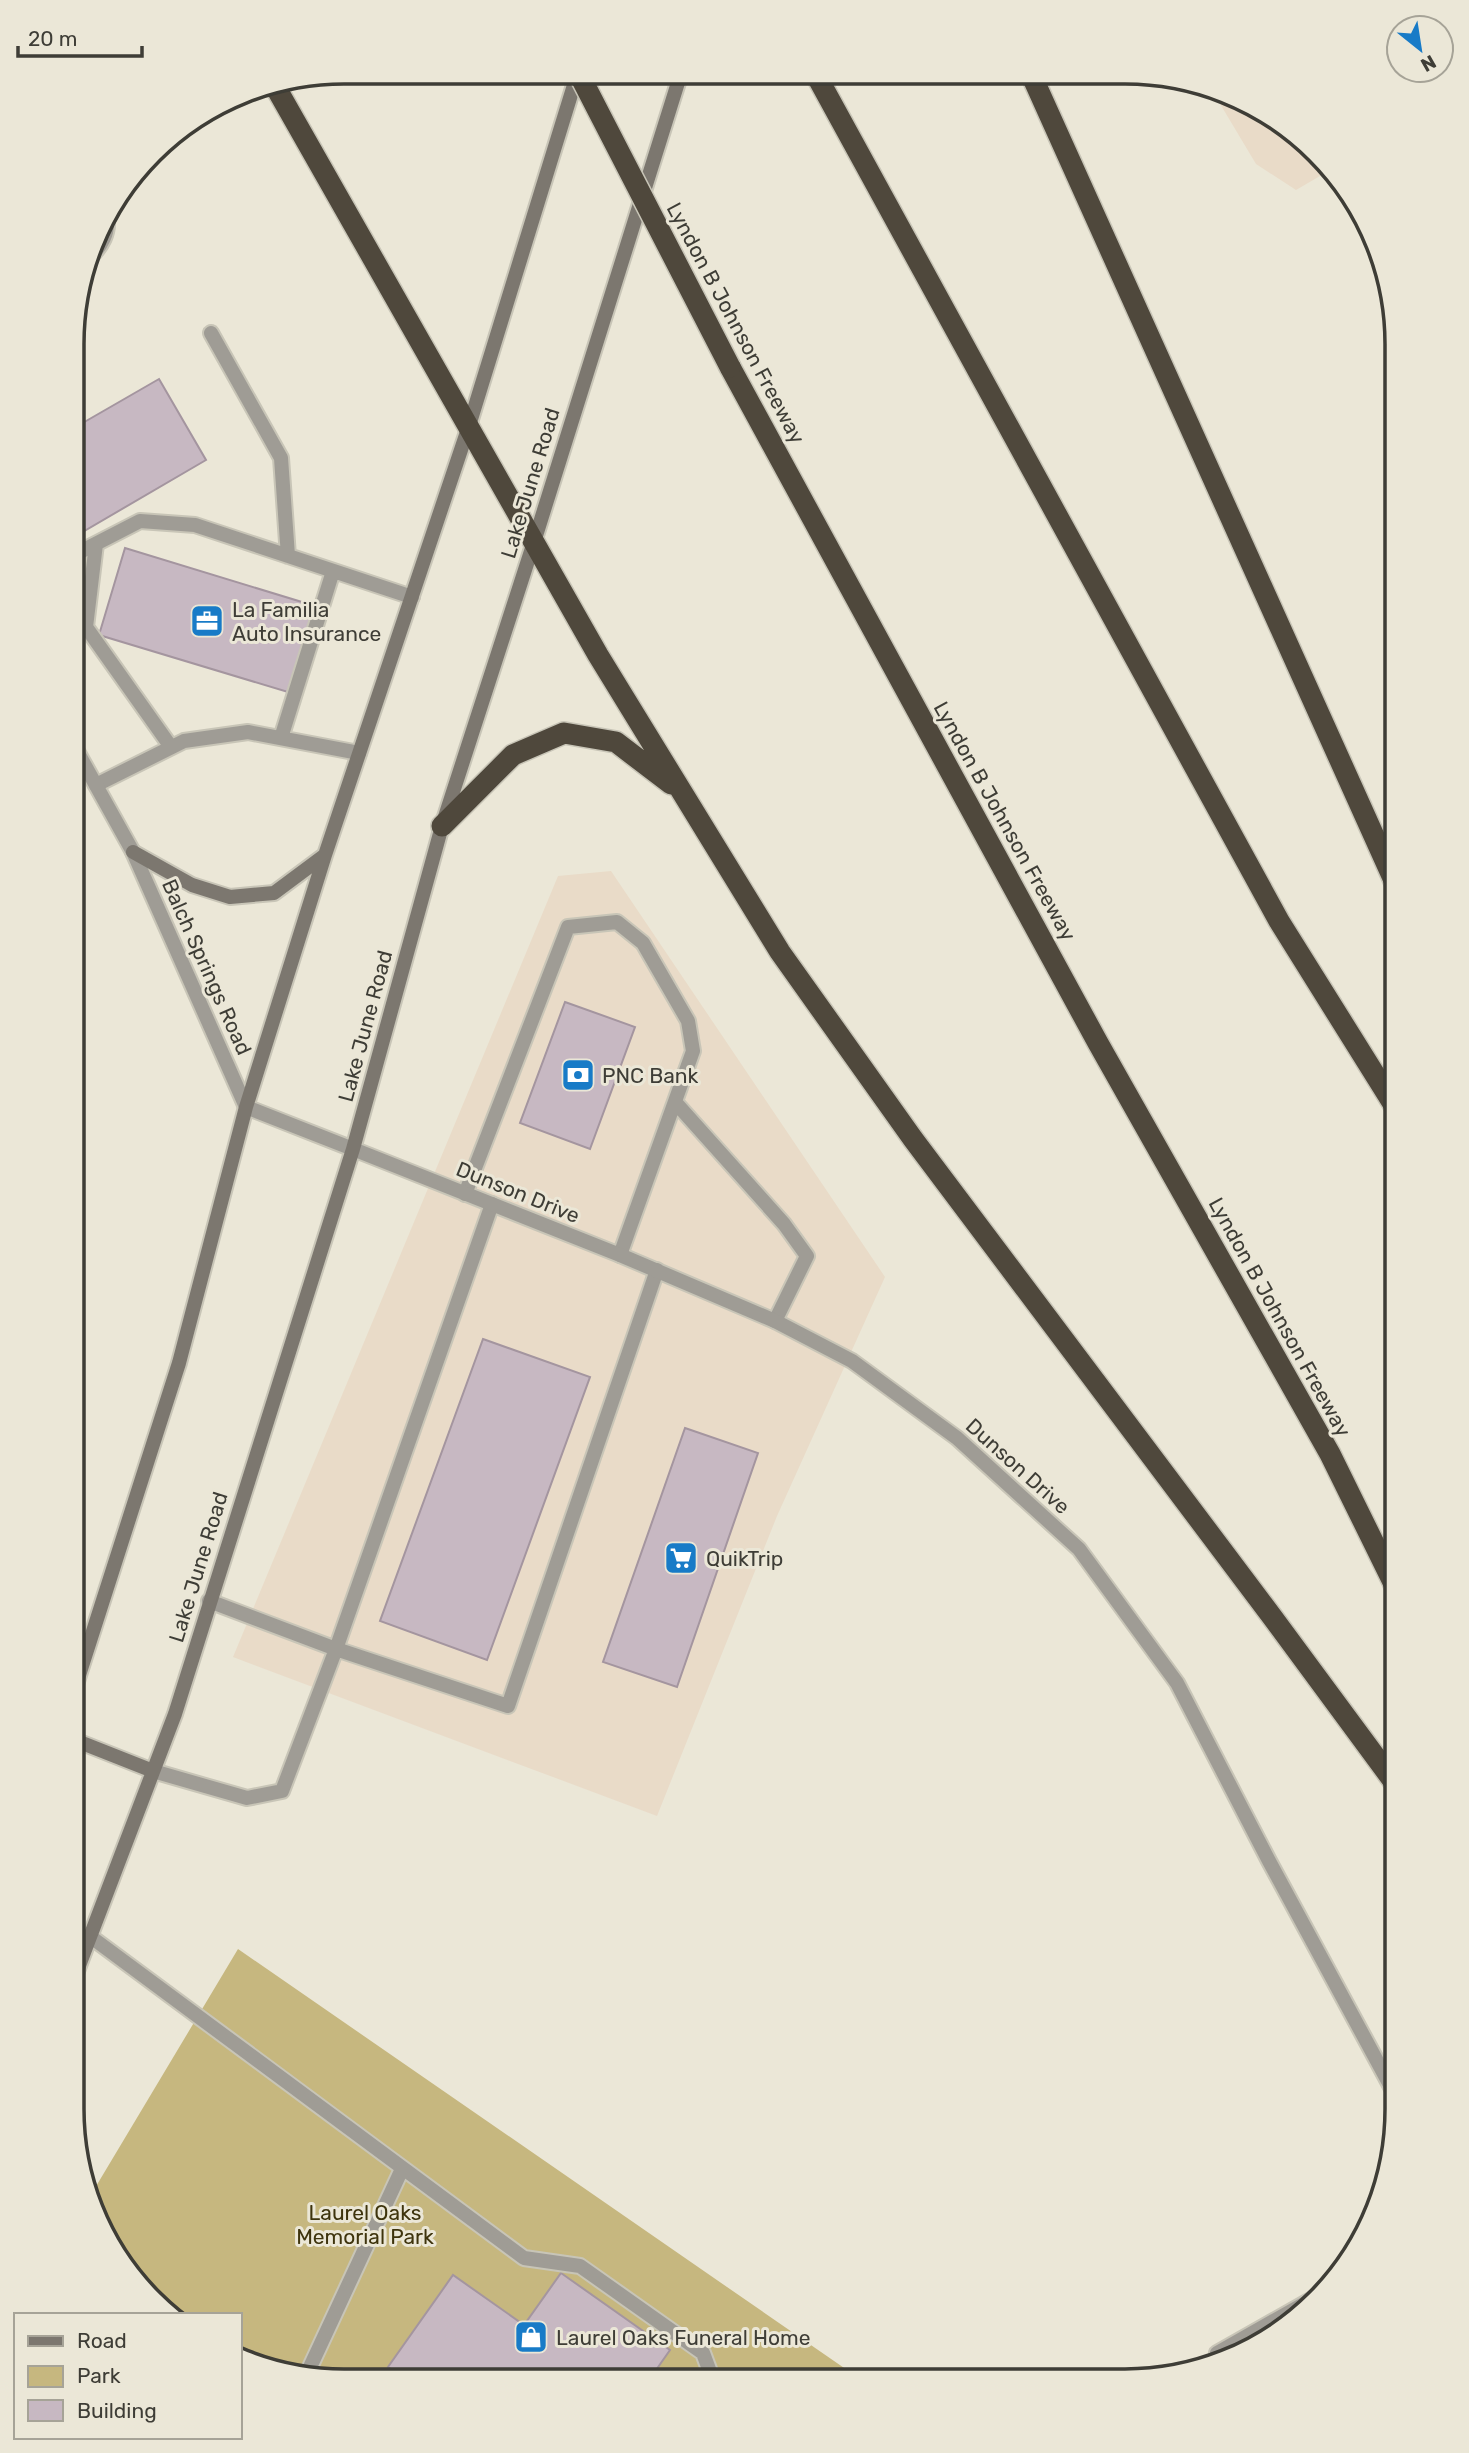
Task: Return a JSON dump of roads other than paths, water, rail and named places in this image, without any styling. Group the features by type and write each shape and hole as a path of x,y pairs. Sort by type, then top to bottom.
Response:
{"highway":[{"name":"Lyndon B Johnson Freeway","path":"584,84 730,367 1098,1043 1329,1454 1385,1566"},
{"path":"820,84 1279,922 1385,1091"},
{"path":"1036,84 1385,860"},
{"path":"279,93 598,655 780,952 905,1128 1385,1770"},
{"path":"442,826 513,754 564,733 616,742 680,791"}],"main road":[{"path":"84,1659 178,1363 246,1107 325,855 468,429 574,84"},
{"name":"Lake June Road","path":"84,1954 175,1714 353,1149 442,826 678,84"},
{"path":"133,852 192,885 230,897 274,893 325,855"},
{"path":"84,1745 153,1771"}],"street":[{"path":"211,333 281,457 288,556"},
{"path":"84,550 140,521 195,525 412,597"},
{"path":"96,544 86,627 171,747"},
{"path":"281,738 333,570"},
{"path":"96,785 184,741 248,732 359,754"},
{"name":"Balch Springs Road","path":"84,763 133,852 246,1107"},
{"path":"465,1194 568,927 617,922 643,943 688,1021 694,1051 620,1255"},
{"path":"675,1102 784,1224 807,1256 775,1321"},
{"path":"246,1107 353,1149"},
{"name":"Dunson Drive","path":"353,1149 657,1270 775,1321 852,1360 957,1438 1079,1549 1177,1683 1385,2076"},
{"path":"153,1771 247,1798 282,1791 337,1649 492,1204"},
{"path":"209,1601 337,1649 508,1706 657,1270"},
{"path":"91,1937 524,2258 580,2266 703,2353 709,2369"},
{"path":"309,2367 402,2169"},
{"path":"1224,2349 1279,2318"}],"place":[{"name":"La Familia Auto Insurance","path":"207,621"},
{"name":"PNC Bank","path":"578,1075"},
{"name":"QuikTrip","path":"681,1558"},
{"name":"Laurel Oaks Funeral Home","path":"531,2337"}],"park label":[{"name":"Laurel Oaks Memorial Park","path":"365,2224"}]}
